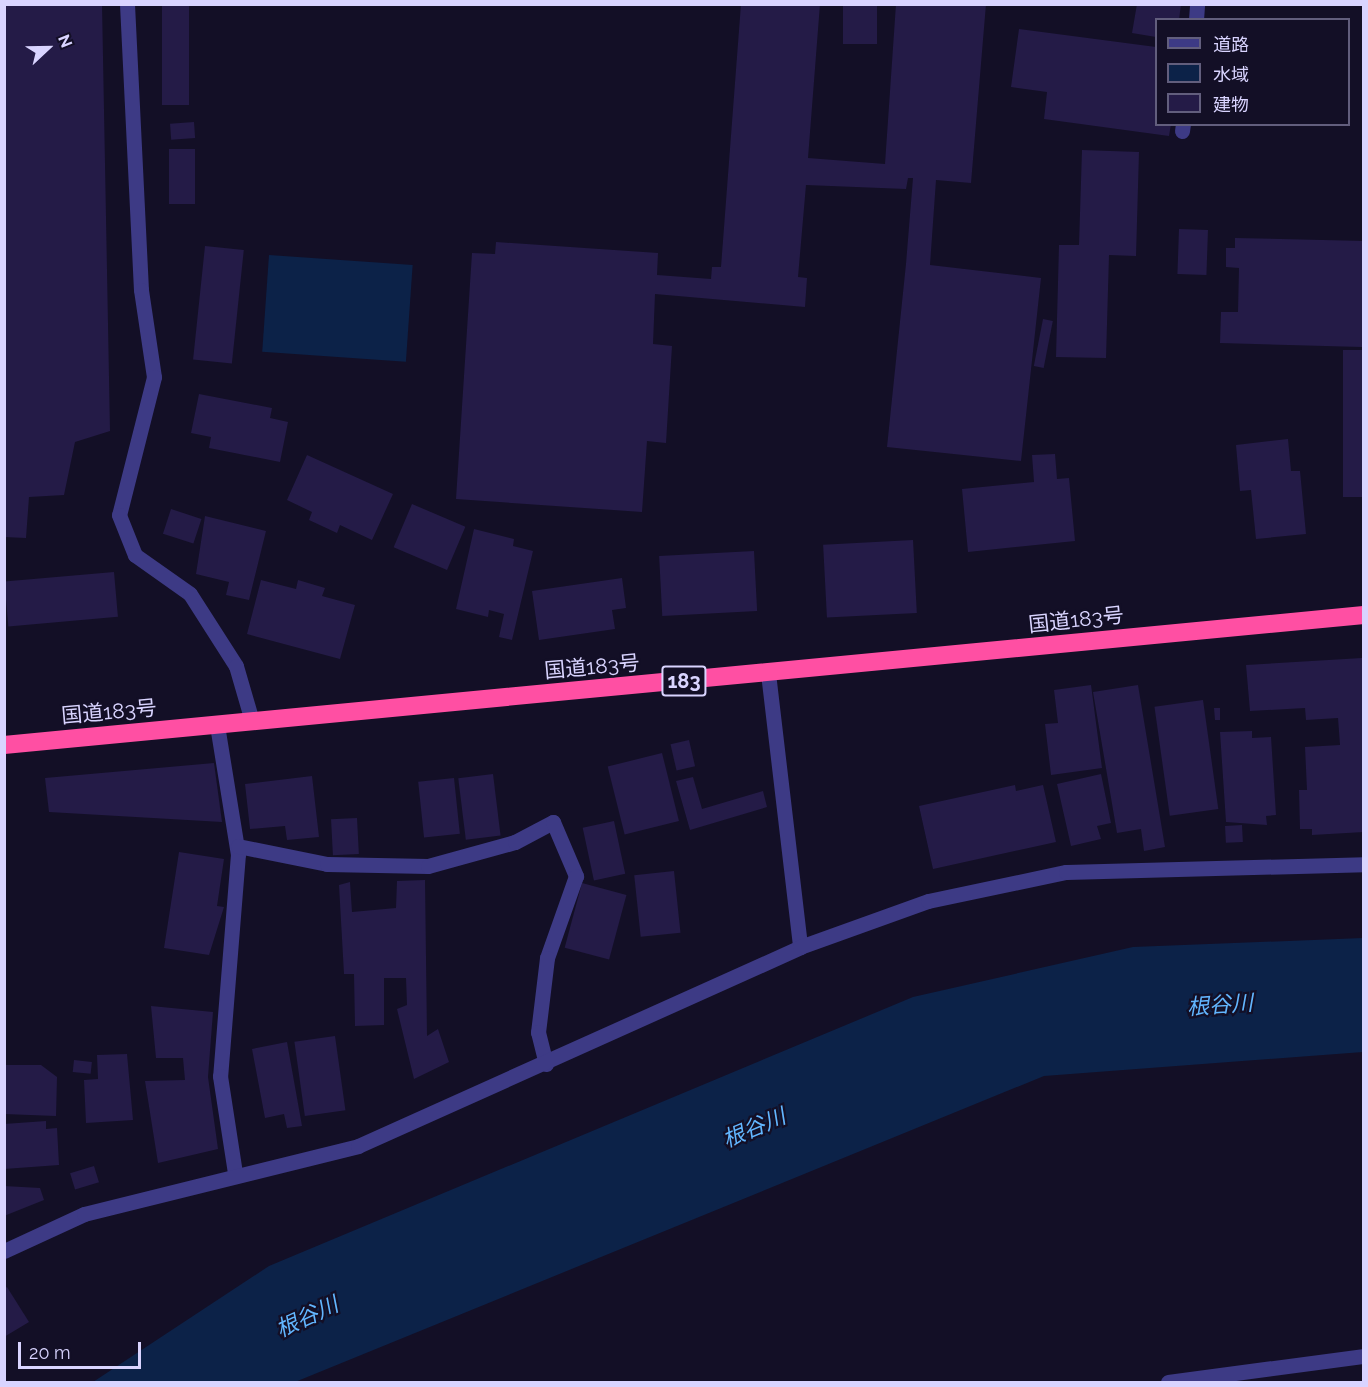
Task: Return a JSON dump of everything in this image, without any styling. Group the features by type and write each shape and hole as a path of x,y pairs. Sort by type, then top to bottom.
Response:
{"highway":[{"name":"国道183号","path":"4,745 1364,615"}],"street":[{"path":"127,4 141,290 154,377 119,515 135,555 190,594 236,666 252,721"},
{"path":"768,673 800,947"},
{"path":"217,724 238,846 220,1076 235,1173"},
{"path":"238,846 327,864 428,866 515,842 553,822 576,876 546,967 538,1032 546,1064"},
{"path":"4,1251 84,1214 235,1173 358,1146 546,1064 800,947 928,901 1066,872 1364,864"},
{"path":"1168,1383 1364,1356"}],"water":[{"path":"269,255 413,265 406,362 262,352"},
{"name":"根谷川","path":"1363,938 1363,1052 1044,1076 295,1382 93,1382 269,1266 913,997 1133,947"}],"building":[{"path":"4,4 102,4 110,431 75,442 64,495 29,497 26,538 4,537"},
{"path":"162,4 189,4 189,105 162,105"},
{"path":"741,4 820,4 808,158 885,164 896,4 986,4 971,183 936,180 930,265 1041,278 1021,461 887,447 913,178 908,178 906,189 806,185 798,277 807,278 805,307 655,294 653,344 672,346 666,443 647,441 642,512 456,499 472,253 495,254 496,242 658,253 657,275 711,279 712,267 721,267"},
{"path":"843,4 877,4 877,44 843,44"},
{"path":"1137,4 1181,4 1179,18 1155,18 1155,37 1132,33"},
{"path":"1019,29 1155,47 1155,126 1171,126 1169,136 1044,119 1047,92 1011,87"},
{"path":"194,122 195,138 171,140 170,124"},
{"path":"169,149 195,149 195,204 169,204"},
{"path":"1082,150 1139,152 1136,256 1109,255 1106,358 1056,357 1059,245 1079,245"},
{"path":"1179,229 1208,230 1206,275 1177,274"},
{"path":"1235,238 1364,241 1362,347 1220,343 1221,312 1238,312 1239,268 1226,267 1226,248 1235,248"},
{"path":"205,246 244,250 232,363 193,359"},
{"path":"1043,319 1053,321 1044,368 1034,366"},
{"path":"1343,350 1364,350 1364,497 1343,497"},
{"path":"199,394 272,408 270,418 288,422 280,462 209,448 211,437 191,433"},
{"path":"1288,439 1291,471 1300,471 1306,534 1256,539 1251,490 1240,491 1236,445"},
{"path":"1055,454 1057,479 1069,478 1075,541 968,552 962,489 1034,482 1032,455"},
{"path":"307,455 393,494 372,540 340,525 337,533 309,520 312,512 287,500"},
{"path":"412,504 465,527 447,570 394,547"},
{"path":"171,509 201,519 193,544 163,534"},
{"path":"205,516 266,531 249,600 226,595 229,582 196,574"},
{"path":"474,529 514,539 513,546 533,551 512,640 499,637 504,614 489,610 488,617 456,609"},
{"path":"913,540 917,613 827,618 823,545"},
{"path":"754,551 757,611 662,616 659,556"},
{"path":"114,572 118,617 8,626 4,582"},
{"path":"622,578 626,608 612,610 615,629 539,640 532,591"},
{"path":"261,580 296,589 298,580 325,588 322,596 355,605 340,659 247,634"},
{"path":"1362,658 1364,832 1312,835 1312,829 1300,829 1299,790 1307,790 1305,747 1340,745 1338,718 1306,720 1305,708 1250,711 1246,665"},
{"path":"1091,685 1102,768 1051,775 1045,724 1058,723 1054,690"},
{"path":"1138,685 1165,847 1144,851 1141,829 1117,833 1093,692"},
{"path":"1203,700 1218,809 1170,816 1154,707"},
{"path":"1214,708 1220,708 1220,720 1215,720"},
{"path":"1252,731 1252,738 1271,737 1276,815 1266,816 1267,825 1226,822 1220,732"},
{"path":"689,740 695,766 677,771 670,744"},
{"path":"662,753 679,821 625,834 608,767"},
{"path":"214,763 222,822 49,812 45,778"},
{"path":"493,774 501,836 466,840 458,778"},
{"path":"1101,774 1111,823 1097,826 1101,839 1071,846 1057,784"},
{"path":"312,776 319,837 287,840 285,826 250,829 245,784"},
{"path":"693,777 702,809 763,791 767,807 690,830 676,781"},
{"path":"454,778 460,834 424,837 418,782"},
{"path":"1015,785 1016,791 1043,785 1056,842 933,869 919,806"},
{"path":"357,818 359,854 333,855 331,819"},
{"path":"614,821 625,874 594,880 583,828"},
{"path":"1242,825 1243,842 1226,843 1225,826"},
{"path":"179,852 224,859 217,906 224,907 209,955 164,948"},
{"path":"674,871 680,933 641,937 634,875"},
{"path":"425,880 427,1036 438,1029 449,1062 414,1079 397,1009 407,1005 406,978 384,978 384,1025 355,1026 354,974 344,974 339,885 350,882 352,912 396,908 397,881"},
{"path":"582,883 626,895 609,960 565,948"},
{"path":"151,1006 213,1012 208,1077 218,1149 158,1163 145,1081 185,1080 183,1058 156,1058"},
{"path":"335,1036 345,1110 305,1116 294,1042"},
{"path":"287,1042 302,1126 287,1128 284,1114 265,1118 252,1049"},
{"path":"127,1054 133,1120 86,1123 84,1080 98,1079 97,1055"},
{"path":"74,1060 92,1062 91,1074 73,1072"},
{"path":"4,1065 41,1065 57,1077 56,1116 4,1114"},
{"path":"46,1121 46,1129 57,1128 59,1165 4,1169 4,1124"},
{"path":"94,1166 99,1182 75,1190 70,1173"},
{"path":"4,1186 40,1188 44,1200 4,1216"},
{"path":"7,1287 29,1322 4,1337 4,1289"}]}
